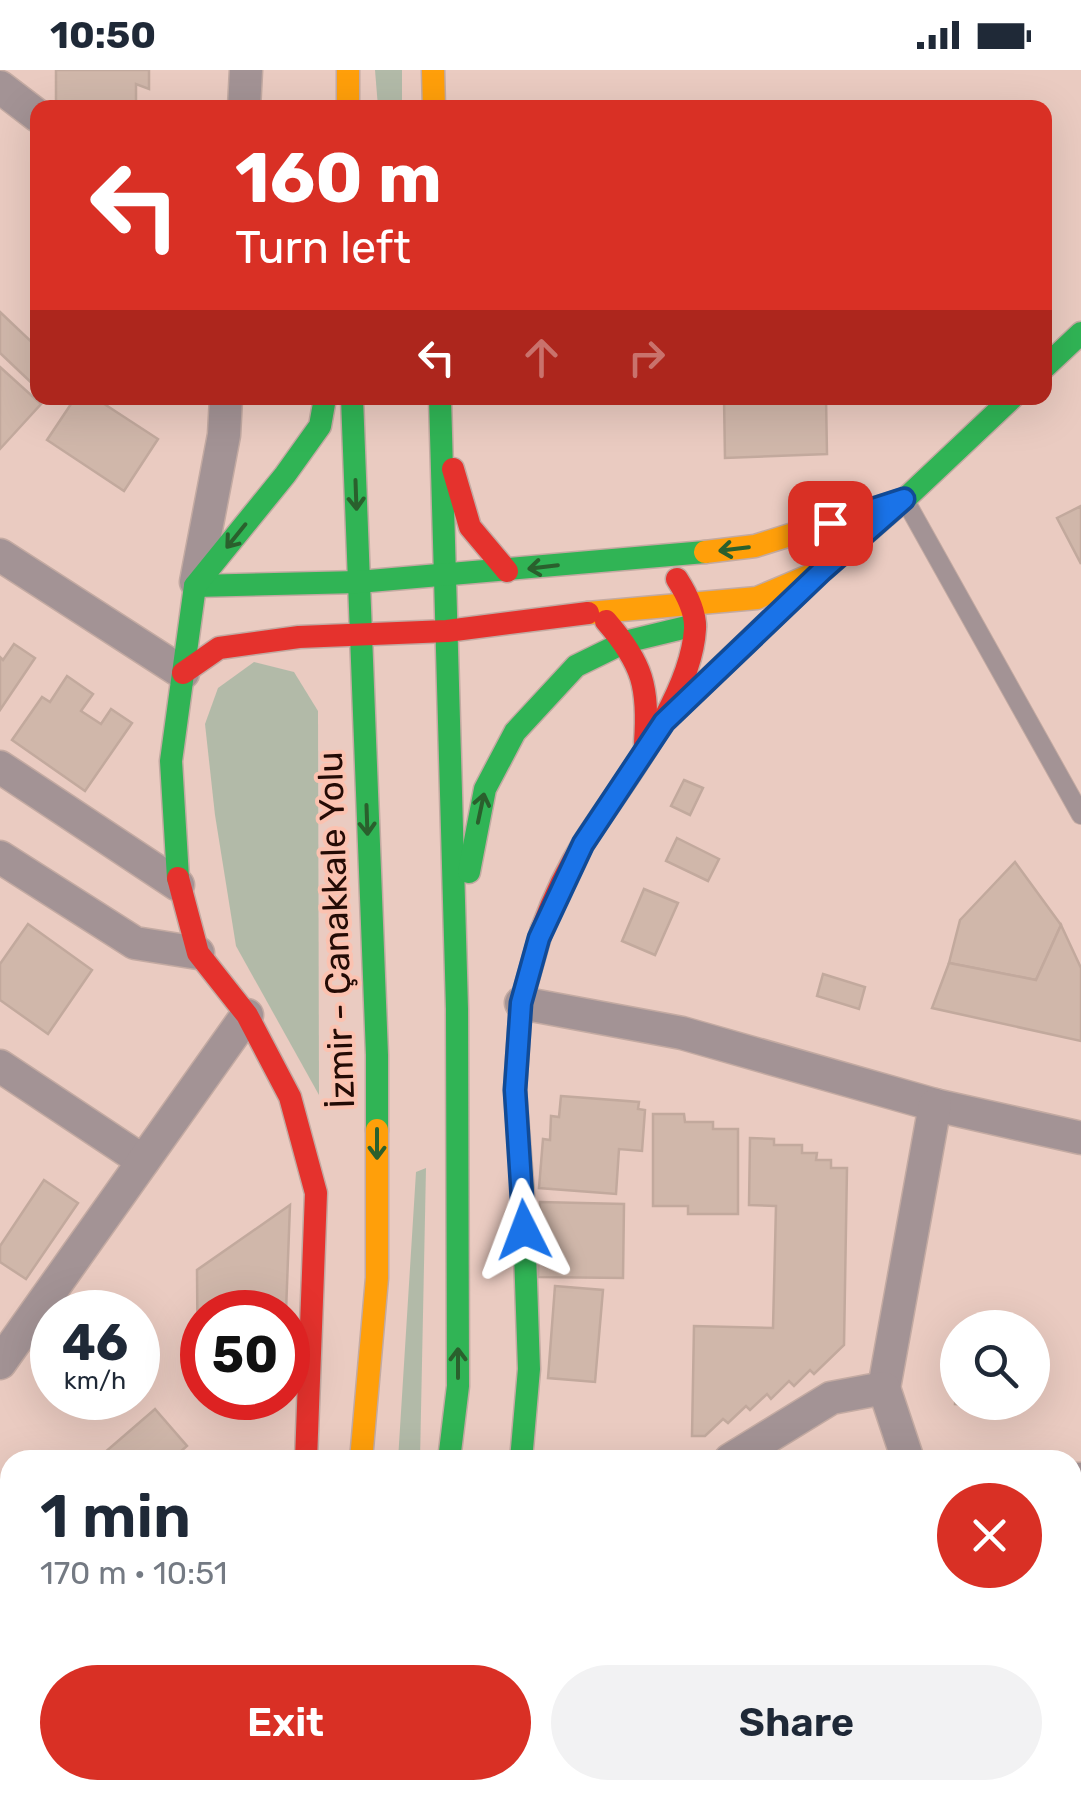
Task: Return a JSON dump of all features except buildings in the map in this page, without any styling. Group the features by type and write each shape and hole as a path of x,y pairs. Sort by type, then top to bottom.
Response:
{"main road":[{"path":"348,70 348,100"},
{"path":"433,70 434,100"},
{"path":"1052,360 1081,333"},
{"path":"306,1450 316,1193 290,1097 247,1016 198,953 178,885 171,761 195,586 320,426 324,405"},
{"name":"İzmir - Çanakkale Yolu","path":"352,405 377,1055 377,1278 362,1450"},
{"path":"440,405 457,1009 458,1386 450,1450"},
{"path":"664,722 1005,405"},
{"path":"440,424 470,527 506,571"},
{"path":"195,586 446,576 755,546 904,499"},
{"path":"522,1450 529,1369 515,1090 521,1003 531,960 548,916 583,844 664,722 691,653 693,614 678,580 663,567 640,560"},
{"path":"457,1009 471,854 485,789 516,732 576,666 693,614 757,598 823,570"},
{"path":"358,582 378,594 409,633 424,656 449,713"},
{"path":"182,673 219,648 309,637 447,632 598,612 693,614"},
{"path":"598,612 625,642 646,676 644,752"},
{"path":"309,637 341,661 365,719"}],"street":[{"path":"244,100 246,70"},
{"path":"0,87 30,110"},
{"path":"195,586 224,435 226,405"},
{"path":"0,555 182,673"},
{"path":"0,767 178,885"},
{"path":"0,857 135,943 198,953"},
{"path":"521,1003 682,1033 935,1104 1081,1138"},
{"path":"0,1363 247,1016"},
{"path":"0,1066 143,1160"},
{"path":"905,1450 884,1388 935,1104"},
{"path":"754,1450 832,1398 884,1388"}],"lane":[{"path":"904,499 1081,815"}],"green space":[{"path":"375,70 402,70 402,100 377,100"},
{"path":"254,662 294,672 318,711 319,1095 236,946 215,815 205,724 218,688"},
{"path":"426,1168 420,1450 399,1450 416,1172"}],"traffic: fast":[{"path":"1052,360 1081,333"},
{"path":"178,878 171,761 195,586 320,426 324,405"},
{"path":"352,405 377,1130"},
{"path":"440,405 457,1009 458,1386 450,1450"},
{"path":"905,499 1005,405"},
{"path":"195,586 358,582 705,552"},
{"path":"469,872 485,789 515,732 576,666 625,642 695,625"},
{"path":"522,1450 529,1369 515,1090 521,1003 542,929"}],"traffic: slow":[{"path":"348,70 348,100"},
{"path":"433,70 434,100"},
{"path":"588,613 757,598 823,570 905,499 755,546 705,552"},
{"path":"362,1450 377,1278 377,1130"}],"traffic: jam":[{"path":"453,469 470,527 507,571"},
{"path":"542,929 574,860 653,738 681,683 691,655 695,623 677,579"},
{"path":"676,710 807,585"},
{"path":"183,673 219,648 299,637 447,631 588,613"},
{"path":"606,621 628,650 641,677 646,706 645,743"},
{"path":"178,878 198,953 247,1015 290,1097 316,1193 306,1450"}],"route":[{"path":"524,1230 516,1055 521,1003 531,960 548,916 583,844 664,722 823,570 904,499 830,523"}]}
